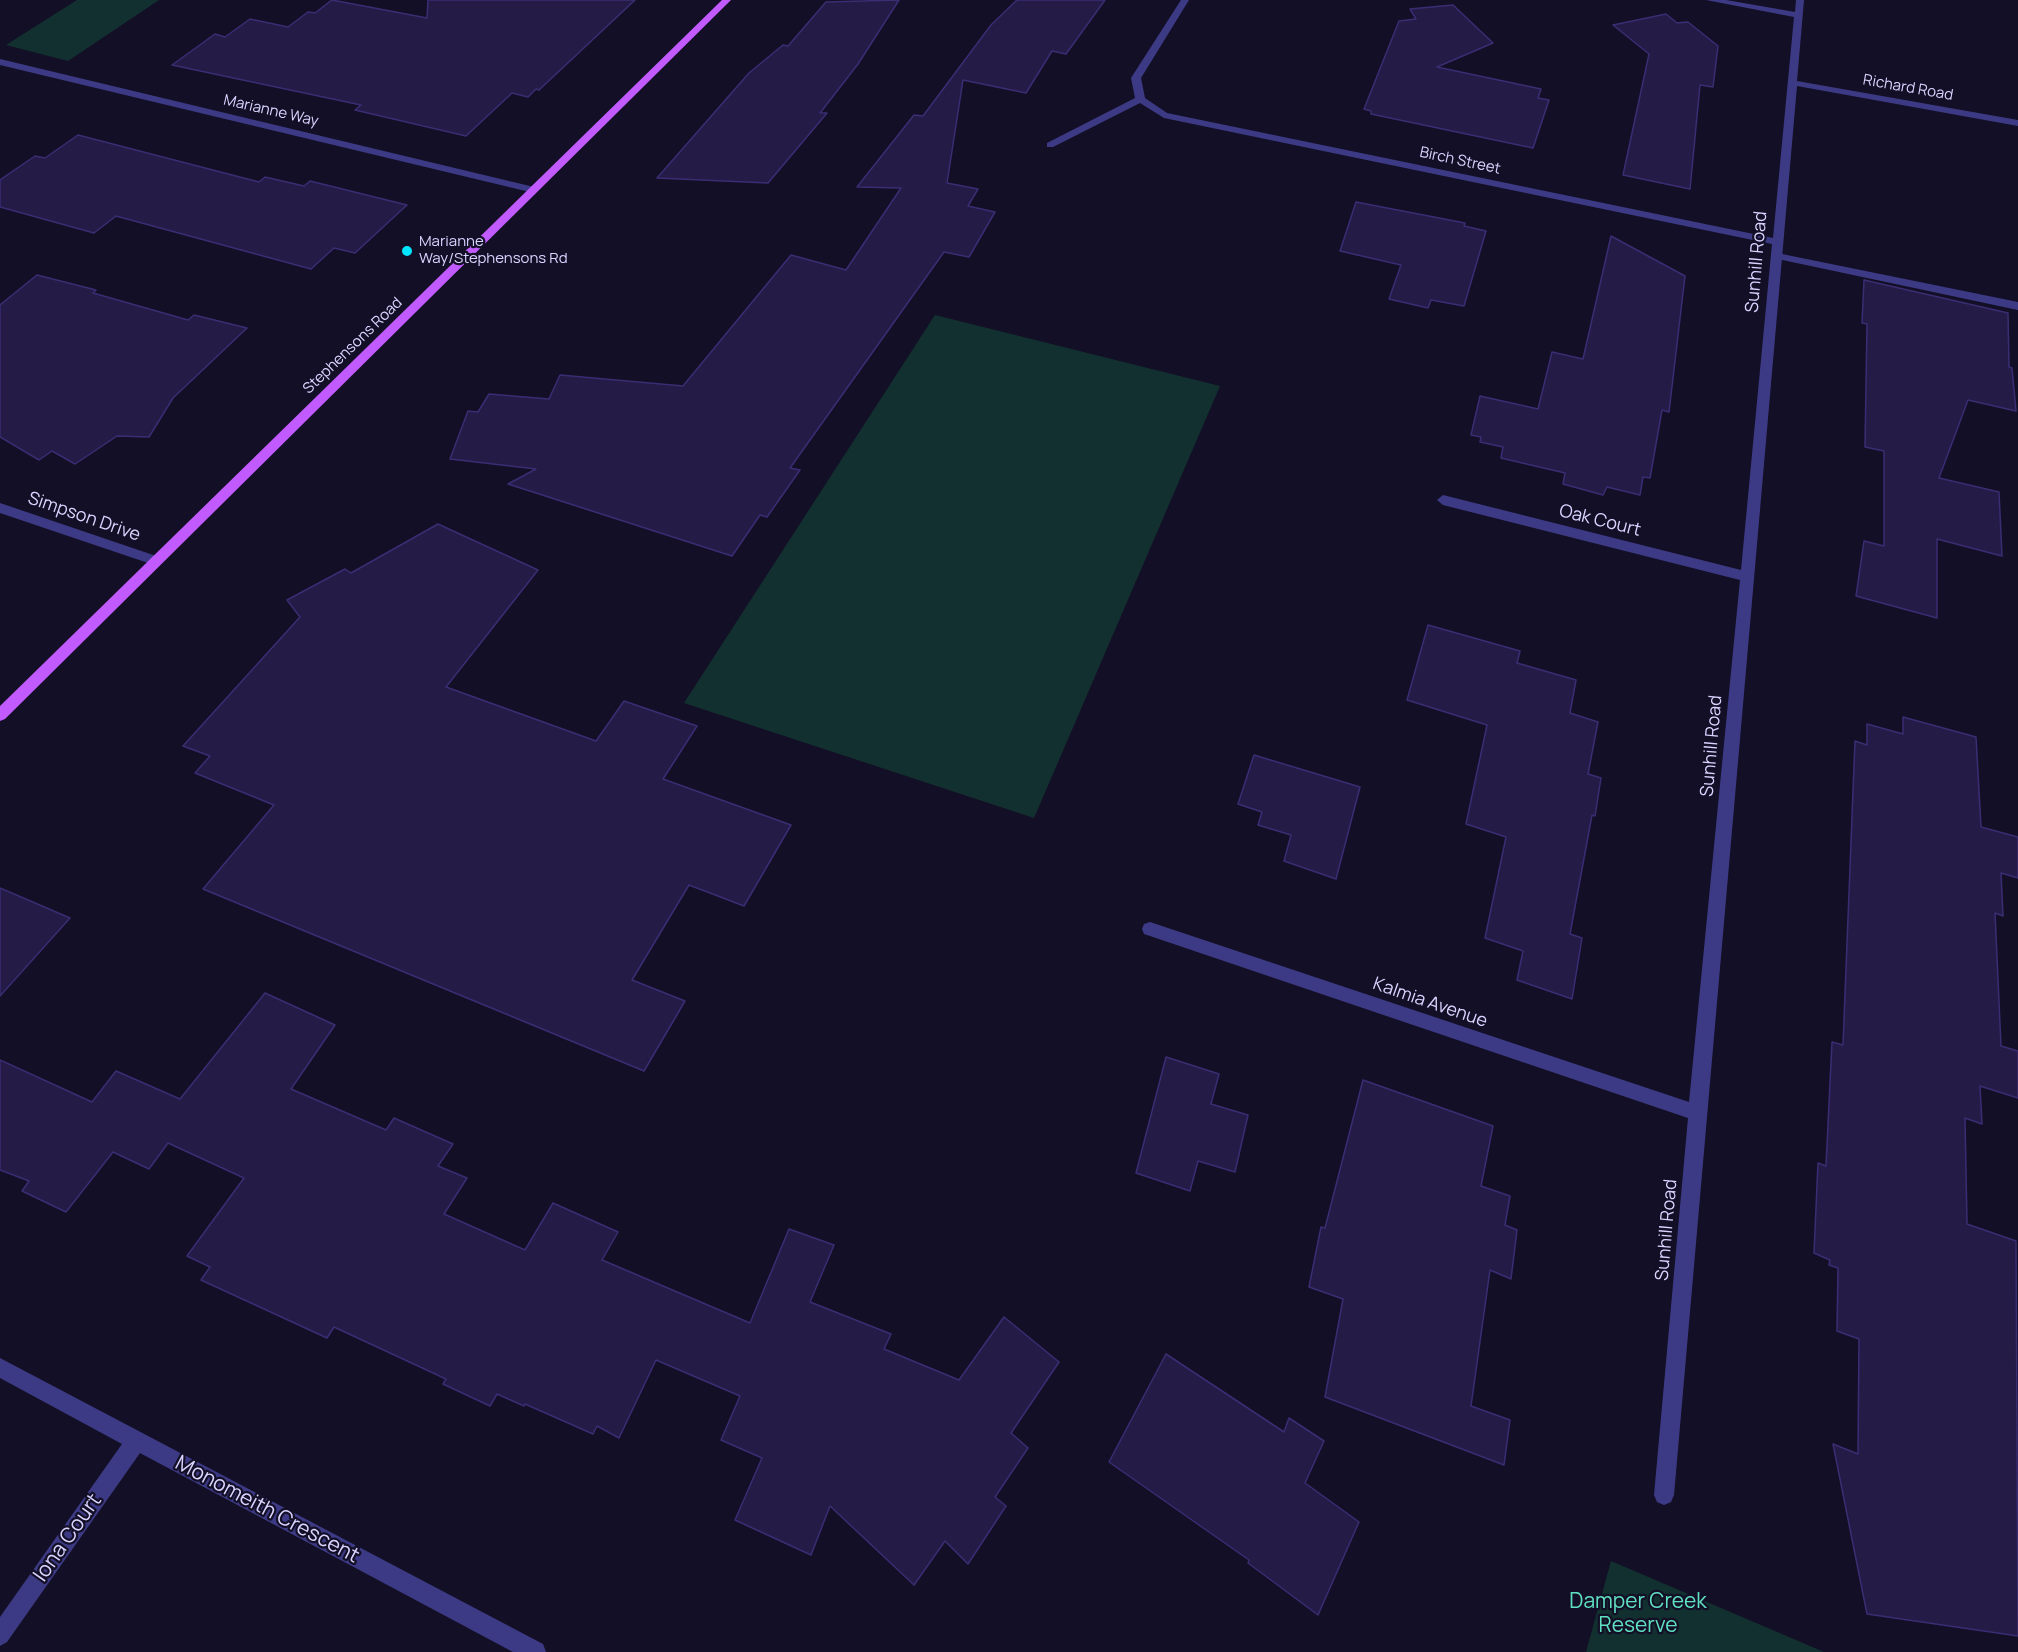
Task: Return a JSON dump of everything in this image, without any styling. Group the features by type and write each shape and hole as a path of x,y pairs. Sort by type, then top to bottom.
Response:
{"main road":[{"name":"Stephensons Road","path":"0,715 728,0"}],"street":[{"path":"1050,145 1140,99 1136,78 1185,0"},
{"path":"1710,0 1799,15"},
{"name":"Sunhill Road","path":"1664,1495 1800,0"},
{"name":"Marianne Way","path":"0,62 534,190"},
{"name":"Richard Road","path":"1793,83 2018,123"},
{"name":"Birch Street","path":"1140,99 1164,116 1778,249 2018,306"},
{"name":"Oak Court","path":"1443,500 1748,576"},
{"name":"Simpson Drive","path":"0,508 157,561"},
{"name":"Kalmia Avenue","path":"1150,929 1697,1113"},
{"name":"Monomeith Crescent","path":"0,1368 535,1652"},
{"name":"Iona Court","path":"0,1635 136,1441"}],"green space":[{"path":"77,0 159,0 68,61 6,45"},
{"path":"935,315 1220,386 1034,818 684,703"},
{"name":"Damper Creek Reserve","path":"1611,1561 1824,1652 1586,1652"}],"building":[{"path":"332,0 427,18 428,0 635,0 539,90 536,89 528,97 512,93 466,136 355,110 361,105 172,65 215,34 225,37 250,19 288,27 308,12 315,13"},
{"path":"899,0 858,64 820,113 827,113 768,183 657,178 749,73 783,45 788,46 826,2"},
{"path":"1017,0 1105,0 1066,54 1052,51 1026,93 963,80 947,183 978,189 968,206 995,212 969,257 944,252 790,468 800,470 767,517 760,515 732,556 508,484 536,469 450,459 468,411 478,412 489,394 549,399 560,375 683,386 791,255 846,270 901,188 857,187 914,115 923,116 991,25"},
{"path":"1453,5 1493,43 1437,67 1541,89 1538,98 1549,100 1533,148 1371,114 1371,111 1364,109 1399,21 1416,19 1410,9"},
{"path":"1666,14 1677,23 1688,22 1718,46 1713,87 1700,85 1690,189 1623,175 1649,54 1613,25"},
{"path":"78,135 259,182 265,177 304,186 310,181 407,205 355,253 334,248 311,269 116,216 94,233 0,207 0,180 35,156 45,158"},
{"path":"1356,202 1465,223 1464,226 1486,231 1464,306 1431,300 1428,308 1389,299 1401,265 1340,251"},
{"path":"1611,236 1685,276 1669,412 1662,410 1650,478 1643,477 1640,495 1607,487 1603,495 1563,484 1565,473 1501,458 1503,447 1480,442 1481,437 1471,435 1480,396 1538,409 1552,352 1583,359"},
{"path":"37,275 96,290 93,293 188,320 194,315 247,328 173,398 149,437 117,436 75,464 52,451 39,460 0,437 0,305"},
{"path":"1864,280 2008,313 2009,367 2012,368 2016,411 1968,400 1939,478 1999,492 2002,556 1937,539 1937,618 1856,596 1864,541 1884,546 1884,451 1865,447 1867,324 1862,323"},
{"path":"438,524 538,570 446,687 596,741 624,701 697,726 663,779 791,825 744,906 689,885 632,980 685,1001 644,1071 203,889 274,805 195,773 210,756 183,746 300,617 287,600 345,569 351,573"},
{"path":"1428,625 1520,651 1517,663 1576,680 1570,713 1598,722 1588,774 1601,778 1570,934 1582,938 1572,999 1517,980 1523,951 1485,938 1506,837 1466,824 1487,725 1407,700"},
{"path":"1903,717 1976,737 1981,827 2018,837 2018,878 2001,873 2003,916 1995,913 2001,1046 2018,1051 2018,1098 1980,1086 1982,1124 1965,1118 1967,1224 2016,1241 2018,1636 1867,1614 1833,1444 1858,1454 1859,1339 1837,1331 1838,1268 1829,1265 1830,1260 1814,1253 1818,1163 1826,1166 1832,1042 1843,1045 1855,741 1867,745 1867,724 1903,734"},
{"path":"1254,755 1360,787 1336,879 1284,861 1291,835 1258,825 1262,812 1238,804"},
{"path":"0,888 70,918 0,996"},
{"path":"265,993 335,1025 291,1089 386,1130 394,1118 453,1144 438,1166 467,1178 444,1214 525,1250 553,1203 618,1232 602,1260 750,1323 789,1229 834,1245 810,1302 891,1334 884,1349 959,1380 1004,1317 1059,1362 1011,1433 1028,1448 995,1497 1006,1506 968,1564 945,1541 914,1585 830,1506 811,1555 735,1520 762,1458 721,1440 740,1396 656,1360 619,1438 597,1426 593,1434 497,1394 490,1406 443,1384 446,1379 334,1327 327,1338 201,1280 210,1267 187,1256 244,1178 168,1143 149,1169 113,1152 66,1212 22,1191 29,1181 0,1170 0,1060 92,1102 116,1071 180,1099"},
{"path":"1166,1057 1219,1074 1211,1104 1248,1115 1235,1172 1198,1161 1190,1191 1136,1173"},
{"path":"1363,1080 1493,1126 1481,1186 1510,1196 1505,1225 1517,1230 1511,1279 1490,1270 1471,1406 1510,1420 1504,1465 1325,1397 1343,1299 1309,1287 1321,1227 1325,1228"},
{"path":"1166,1354 1284,1432 1289,1418 1324,1441 1305,1483 1359,1522 1318,1615 1248,1563 1249,1560 1109,1462"}],"place":[{"name":"Marianne Way/Stephensons Rd","path":"407,251"}]}
